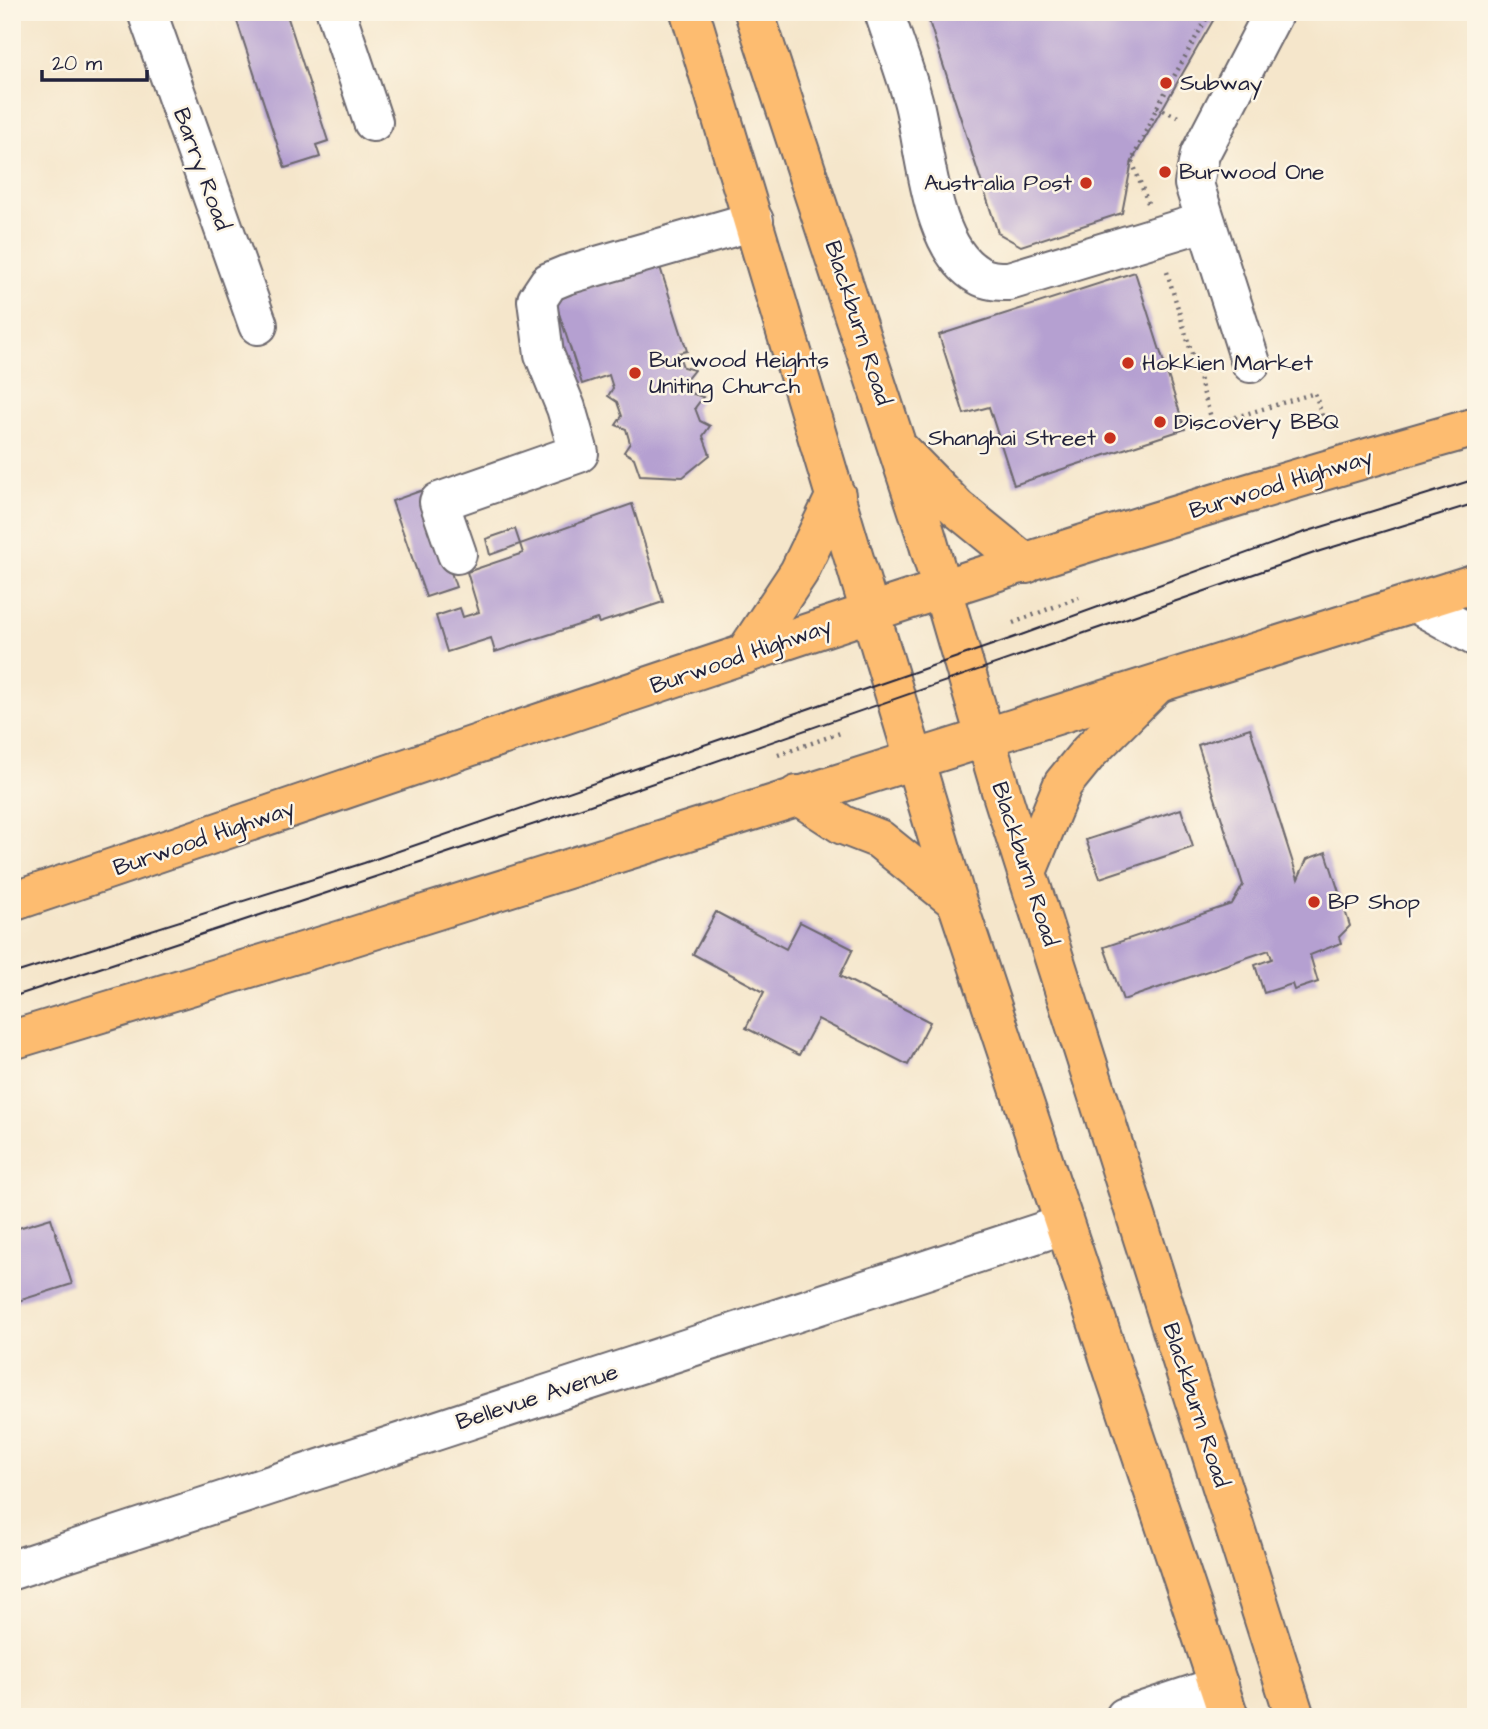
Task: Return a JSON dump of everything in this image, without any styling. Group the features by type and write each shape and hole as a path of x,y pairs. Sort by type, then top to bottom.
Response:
{"main road":[{"path":"690,12 957,902 1224,1701"},
{"name":"Blackburn Road","path":"754,12 897,447 985,738 1295,1717"},
{"name":"Burwood Highway","path":"12,902 870,612 1337,466 1476,427"},
{"path":"897,447 935,482 957,508 1026,564"},
{"path":"744,655 799,572 836,495"},
{"path":"12,1040 342,940 1476,583"},
{"path":"1027,872 1063,784 1089,752 1155,686"},
{"path":"797,795 843,825 879,839 957,902"}],"street":[{"name":"Barry Road","path":"147,12 258,325"},
{"path":"336,12 373,122"},
{"path":"884,12 914,104 928,185 950,243 962,263 977,275 989,280 1009,281 1205,222"},
{"path":"1251,363 1194,184 1200,154 1274,12"},
{"path":"457,554 439,502 579,453 566,408 544,354 537,300 549,282 658,246 754,221"},
{"path":"1415,603 1476,637"},
{"name":"Bellevue Avenue","path":"12,1570 1063,1225"},
{"path":"1125,1717 1224,1701"}],"path":[{"path":"1132,161 1157,107 1210,12"},
{"path":"1013,622 1079,597"},
{"path":"778,754 843,732"}],"building":[{"path":"234,12 286,12 328,141 316,145 320,157 285,168"},
{"path":"926,12 1218,12 1132,161 1122,213 1021,246 998,233"},
{"name":"Burwood Heights Uniting Church","path":"659,264 687,351 678,353 683,367 694,370 686,380 690,393 703,397 695,408 700,421 710,426 703,436 710,455 683,477 640,475 634,458 624,452 630,443 626,429 616,425 622,416 617,402 608,396 613,388 609,375 582,384 554,298"},
{"path":"1135,272 1185,429 1014,485 989,407 964,414 939,335"},
{"path":"423,490 456,587 426,597 392,501"},
{"path":"632,504 663,602 599,623 597,619 495,652 491,638 447,652 436,616 460,608 463,617 479,612 467,572 523,553 520,544"},
{"path":"515,529 520,544 490,555 486,539"},
{"path":"1250,728 1298,879 1307,859 1326,852 1350,926 1339,937 1341,943 1310,955 1318,982 1294,990 1292,984 1264,993 1255,965 1272,959 1269,950 1123,1000 1104,947 1232,904 1243,885 1198,745"},
{"path":"1181,809 1193,847 1100,878 1086,840"},
{"path":"716,912 786,949 800,922 853,949 840,976 930,1022 908,1065 818,1019 799,1055 746,1028 764,992 693,954"},
{"path":"51,1218 72,1284 12,1303 12,1230"}],"tram line":[{"path":"12,974 364,863 1021,635 1302,533 1476,479"},
{"path":"12,997 547,820 1320,551 1476,503"}],"place":[{"name":"Subway","path":"1166,83"},
{"name":"Burwood One","path":"1165,172"},
{"name":"Australia Post","path":"1086,183"},
{"name":"Hokkien Market","path":"1128,363"},
{"name":"Burwood Heights Uniting Church","path":"635,373"},
{"name":"Discovery BBQ","path":"1160,422"},
{"name":"Shanghai Street","path":"1110,438"},
{"name":"BP Shop","path":"1314,902"}]}
